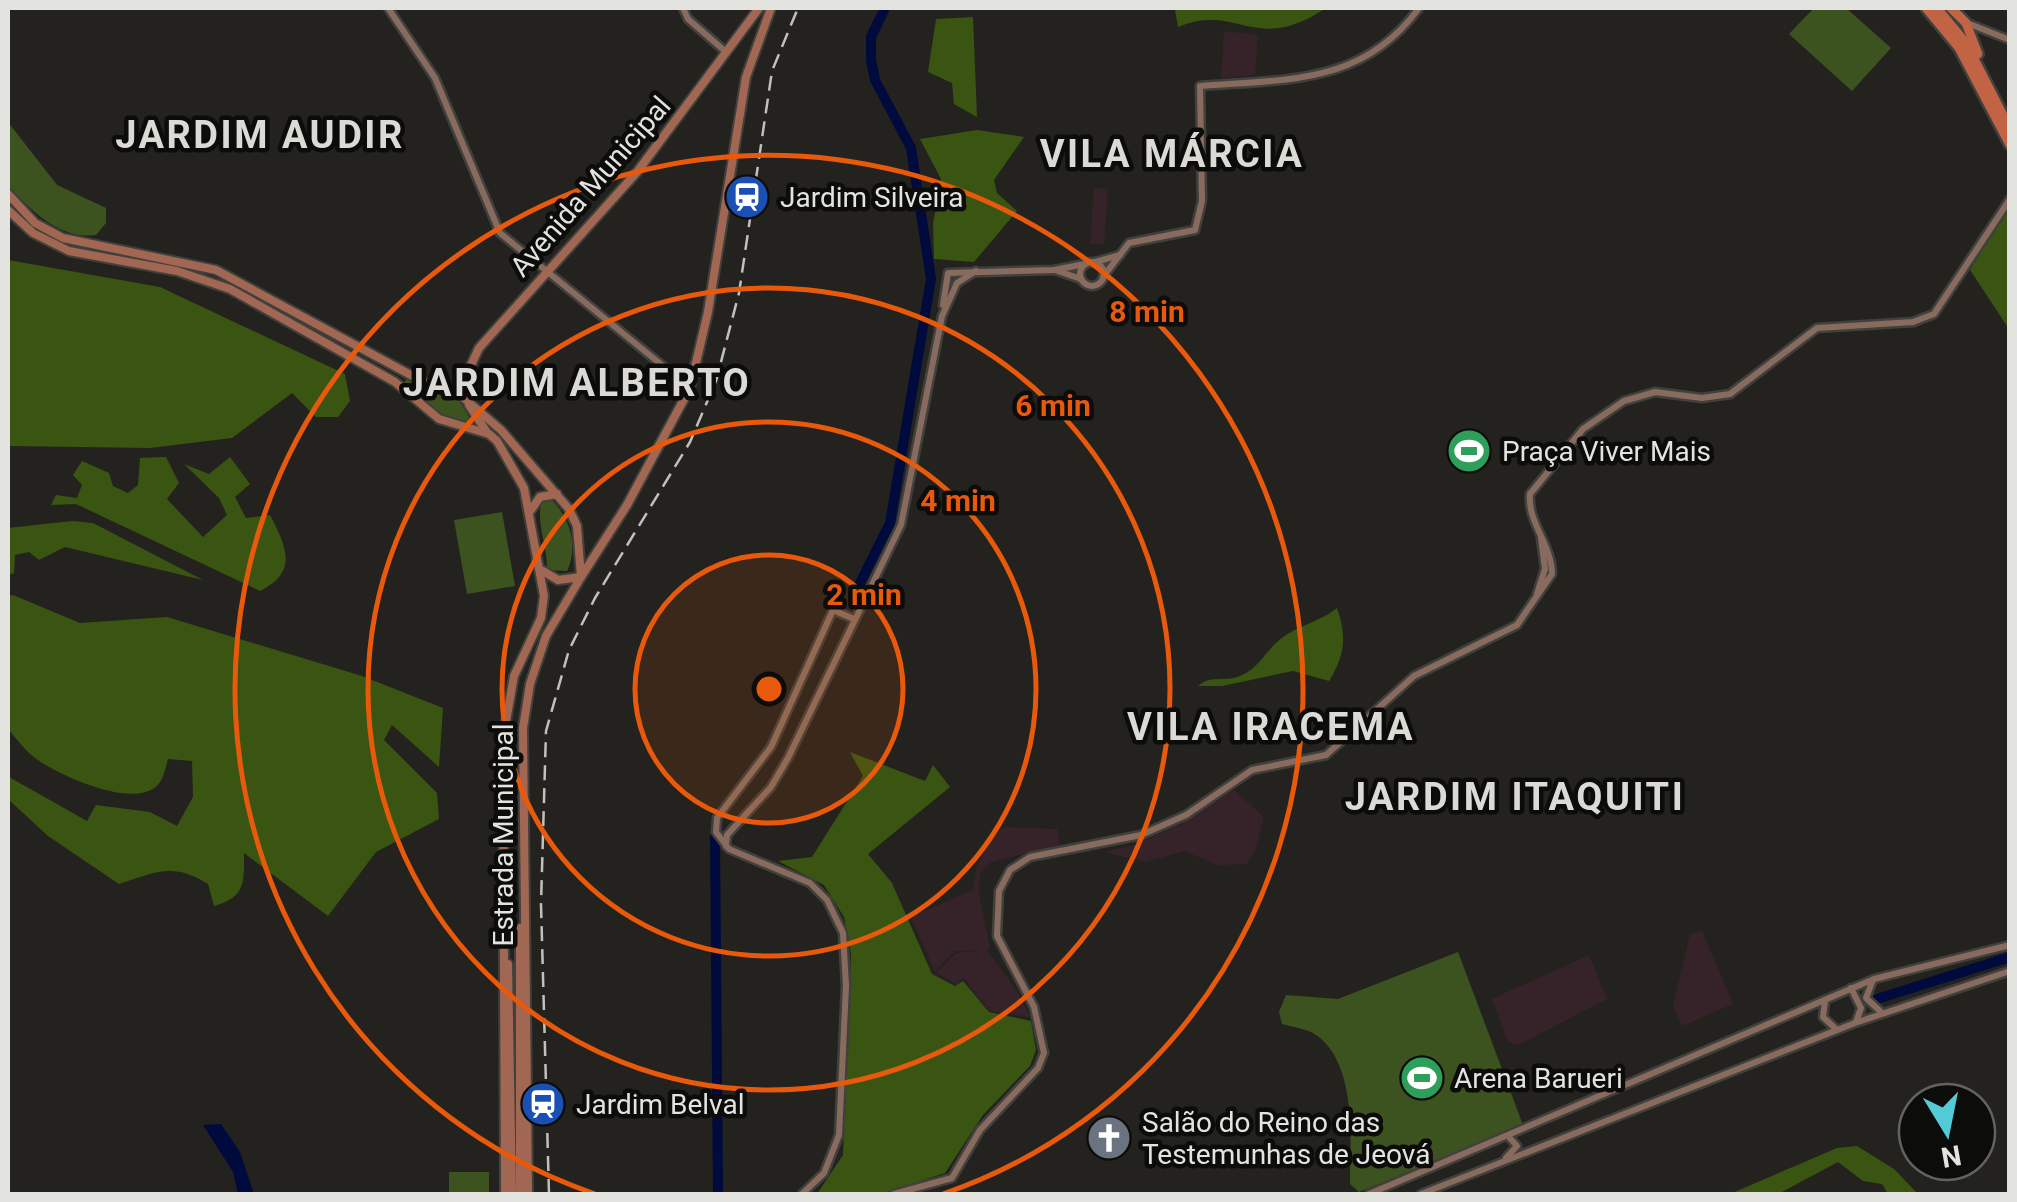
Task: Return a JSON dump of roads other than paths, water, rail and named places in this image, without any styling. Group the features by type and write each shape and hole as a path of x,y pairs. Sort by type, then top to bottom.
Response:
{"highway":[{"path":"1926,8 1959,48 2010,144"},
{"path":"1937,8 1983,71"},
{"path":"1951,8 1966,23 2010,129"}],"main road":[{"path":"388,8 436,78 500,233 690,388"},
{"path":"682,8 688,19 727,53"},
{"name":"Avenida Municipal","path":"458,393 479,348 635,174 764,8"},
{"name":"Estrada Municipal","path":"528,1194 525,709 546,636 634,492 690,388 708,312 746,76 764,8"},
{"path":"1054,270 1097,285 1129,243 1196,230 1202,201 1200,86 1325,72 1375,54 1394,40 1420,8"},
{"path":"1966,23 2010,40"},
{"path":"1978,55 1980,40 1994,34"},
{"path":"8,194 34,222 81,244 216,270 402,371 458,393 501,430 575,520 581,577 558,580 541,569"},
{"path":"894,1194 952,1178 980,1130 1042,1062 1044,1045 1034,1007 996,936 999,891 1010,870 1030,858 1141,835 1186,814 1252,770 1326,755 1414,676 1502,635 1530,609 1545,569 1539,528 1529,506 1533,487 1583,429 1609,408 1647,393 1702,398 1730,394 1816,328 1913,322 1934,314 1970,252 2010,199"},
{"path":"8,210 33,233 69,251 177,271 230,289 396,382 439,419 489,434"},
{"path":"69,251 81,244"},
{"path":"726,847 727,835 771,788 788,758 901,525 942,316 944,276 956,271 1054,270 1121,254"},
{"path":"1095,262 1104,277"},
{"path":"1081,279 1085,264"},
{"path":"942,316 957,283 976,271"},
{"path":"458,393 518,472 541,569 542,612 514,676 503,729 508,1194"},
{"path":"530,514 540,497 556,494"},
{"path":"802,1194 824,1173 838,1135 846,986 843,933 827,900 810,884 726,847 716,832 719,813 771,747 833,610 854,619"},
{"path":"520,1194 518,1046 524,904"},
{"path":"1369,1194 1874,979 2010,945"},
{"path":"505,946 512,1057 508,1194"},
{"path":"1421,1194 1855,1023 2010,971"},
{"path":"1874,979 1866,998 1875,1010 1885,1013"},
{"path":"1851,988 1859,1004 1855,1023"},
{"path":"1839,994 1859,1004"},
{"path":"1826,1000 1823,1017 1837,1030"},
{"path":"1502,1163 1517,1148 1508,1136"}],"waterway":[{"path":"853,597 890,523 931,279 911,148 875,80 871,60 871,37 885,8"},
{"path":"715,837 718,1194"},
{"path":"1877,999 2010,957"}],"railway":[{"path":"549,1194 541,904 546,731 569,650 595,598 690,442 716,381 739,293 772,71 798,8"}],"place":[{"name":"Jardim Silveira","path":"747,197"},
{"name":"Praça Viver Mais","path":"1469,451"},
{"name":"Arena Barueri","path":"1422,1078"},
{"name":"Jardim Belval","path":"543,1104"},
{"name":"Salão do Reino das Testemunhas de Jeová","path":"1109,1138"}],"district":[{"name":"JARDIM AUDIR","path":"260,135"},
{"name":"VILA MÁRCIA","path":"1172,154"},
{"name":"JARDIM ALBERTO","path":"577,383"},
{"name":"VILA IRACEMA","path":"1271,727"},
{"name":"JARDIM ITAQUITI","path":"1515,797"}]}
